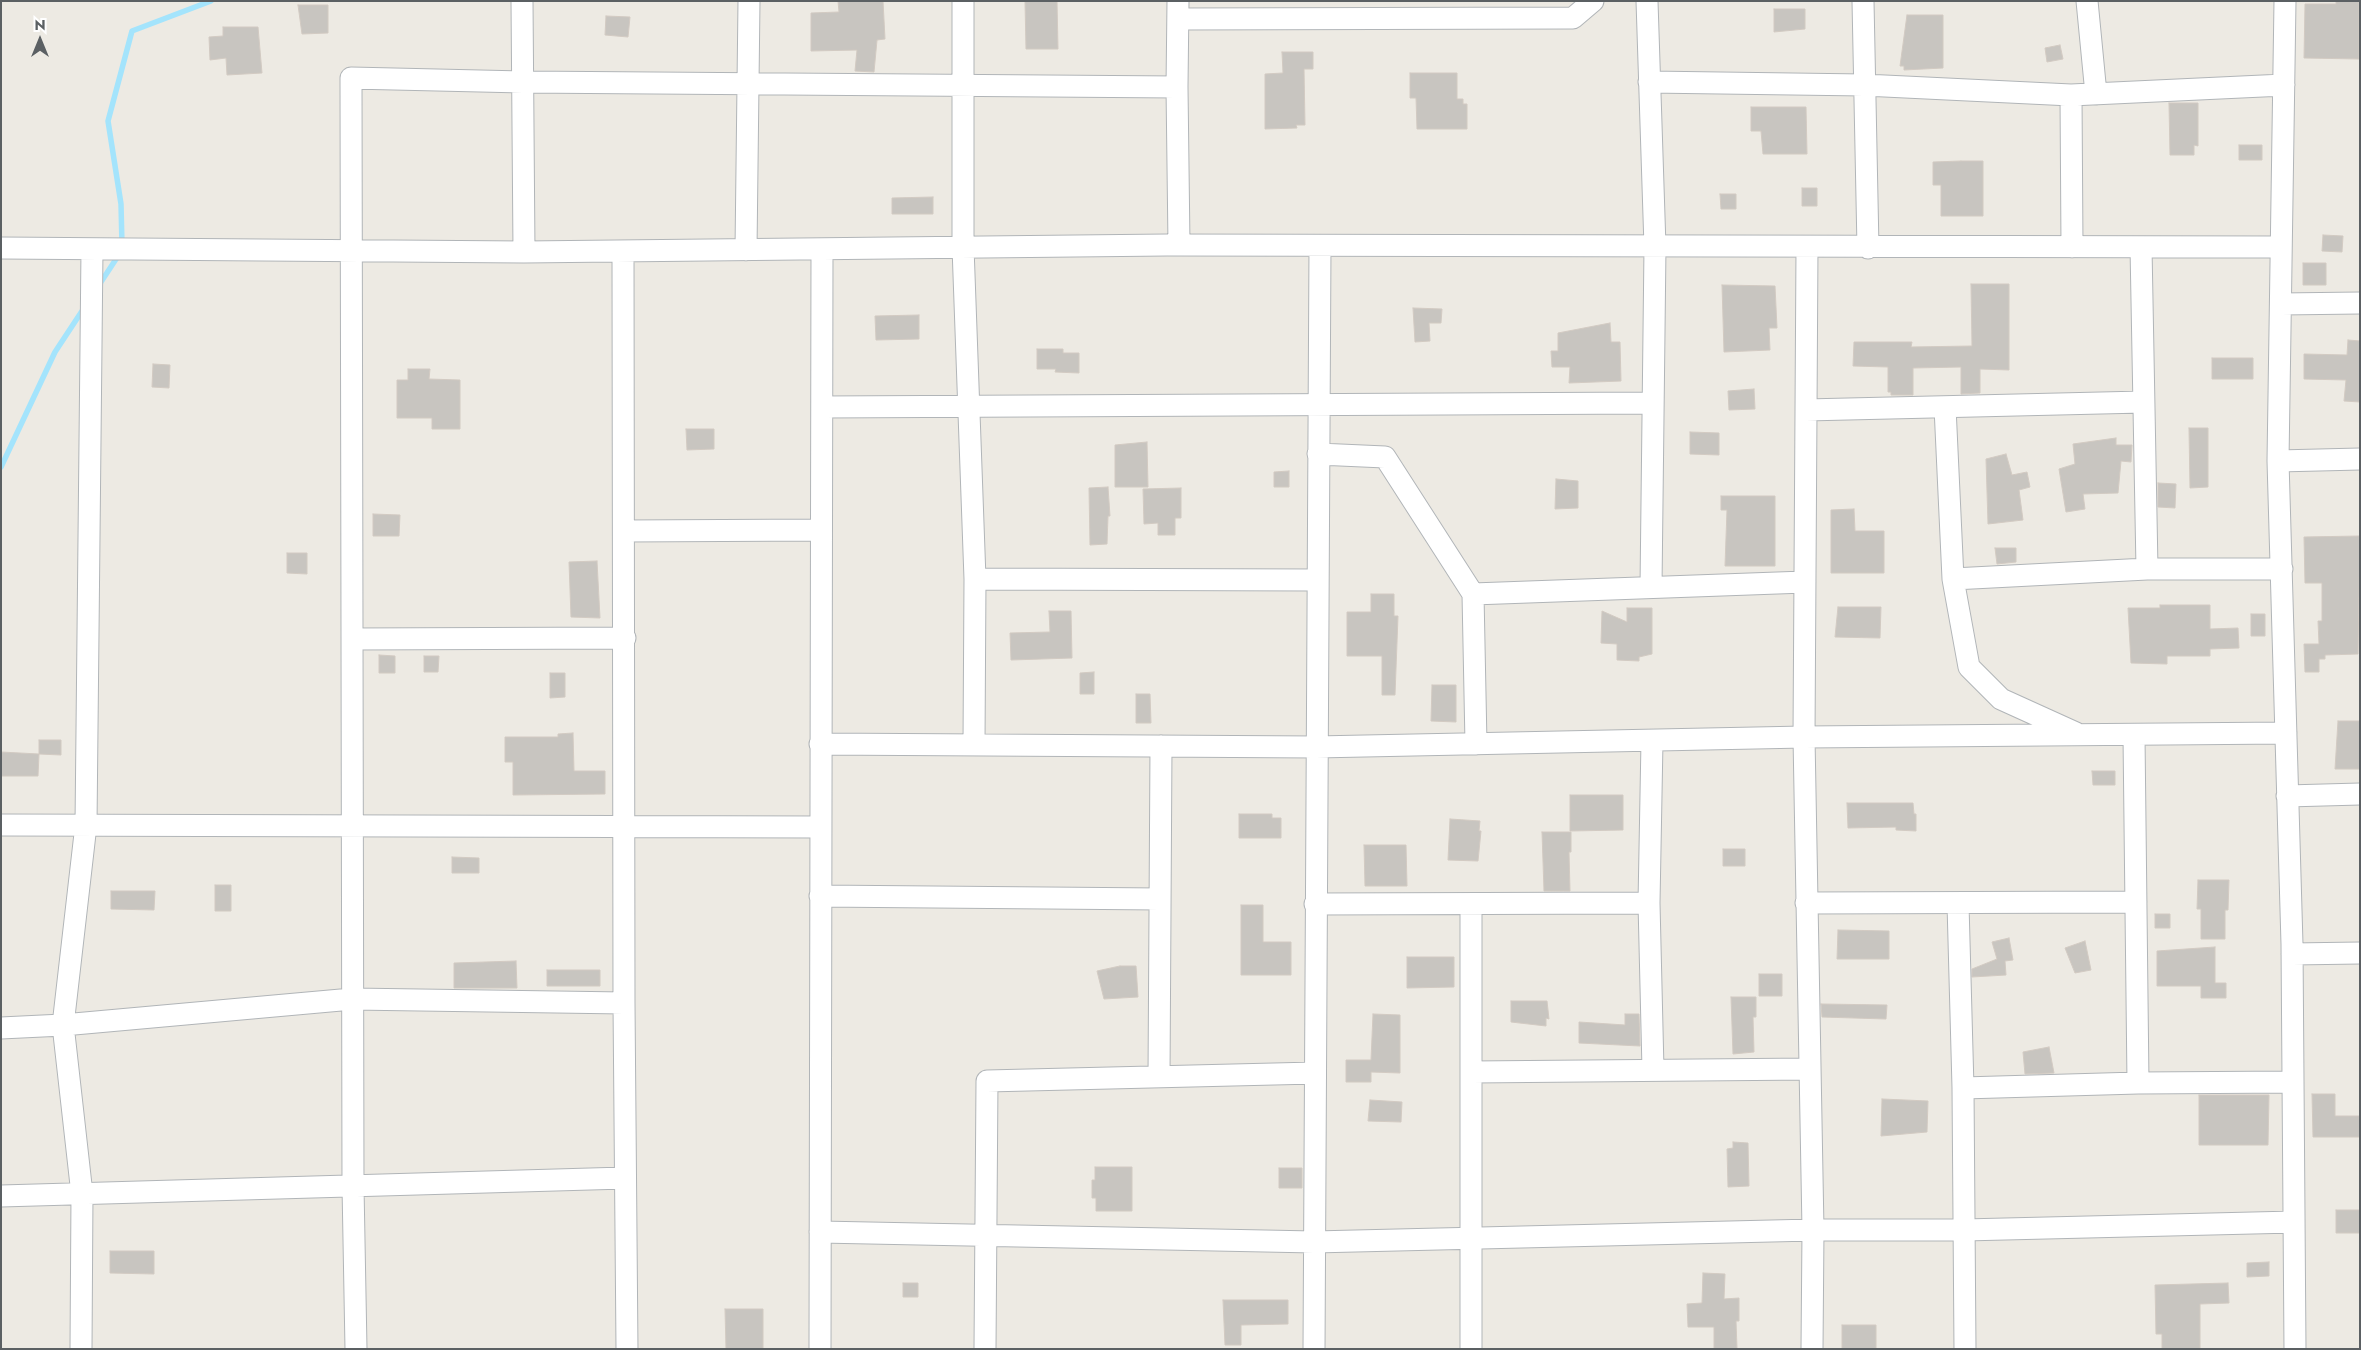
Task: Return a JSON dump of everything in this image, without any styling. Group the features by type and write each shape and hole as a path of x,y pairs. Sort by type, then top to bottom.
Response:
{"street":[{"path":"522,1 524,252"},
{"path":"746,250 749,84 748,1"},
{"path":"963,1 963,247 975,579 974,744"},
{"path":"1179,245 1178,10 1573,18 1593,1"},
{"path":"1647,1 1655,247 1651,587"},
{"path":"1863,1 1868,248"},
{"path":"2087,1 2096,94"},
{"path":"2285,1 2278,461 2292,954 2295,1349"},
{"path":"356,1349 352,1186 351,78 523,82 1177,87"},
{"path":"1649,82 1864,85 2071,95 2284,85"},
{"path":"2071,95 2072,247"},
{"path":"1,248 524,252 1179,245 1807,248 2281,247"},
{"path":"1314,1349 1320,246"},
{"path":"2141,247 2147,569"},
{"path":"1807,248 1804,738 1813,1230 1812,1349"},
{"path":"81,1349 82,1194 63,1025 86,825 92,249"},
{"path":"820,1349 822,249"},
{"path":"623,251 625,638 623,826 627,1349"},
{"path":"2281,304 2360,303"},
{"path":"1806,410 2143,402"},
{"path":"822,407 1653,403"},
{"path":"1945,407 1953,579 1969,667 2001,699 2082,736"},
{"path":"1318,454 1385,457 1473,594 1476,744"},
{"path":"2278,461 2360,460"},
{"path":"624,531 821,530"},
{"path":"1953,579 2147,569 2282,570"},
{"path":"975,579 1317,580"},
{"path":"1473,594 1805,582"},
{"path":"352,639 625,638"},
{"path":"820,744 1316,747 1652,740 2286,734"},
{"path":"2134,736 2138,1083"},
{"path":"1652,740 1648,903 1653,1070"},
{"path":"1159,1077 1161,746"},
{"path":"2287,796 2360,794"},
{"path":"1,825 820,828"},
{"path":"820,896 1160,899"},
{"path":"1806,903 2136,902"},
{"path":"1315,904 1648,903"},
{"path":"1471,904 1471,1349"},
{"path":"1958,904 1963,1088 1965,1349"},
{"path":"2292,954 2360,953"},
{"path":"1,1028 63,1025 352,999 624,1003"},
{"path":"1472,1072 1810,1069"},
{"path":"985,1349 987,1081 1315,1073"},
{"path":"1963,1088 2138,1083 2292,1082"},
{"path":"1,1196 625,1178"},
{"path":"820,1232 1314,1242 1813,1230 1964,1230 2294,1222"}],"building":[{"path":"838,1 883,1 885,39 877,40 874,72 855,71 857,50 811,51 811,13 839,12"},
{"path":"1025,1 1057,1 1058,49 1026,49"},
{"path":"2336,1 2359,1 2359,59 2304,58 2305,4 2336,4"},
{"path":"298,5 328,5 328,33 302,34"},
{"path":"1774,9 1805,9 1805,29 1774,32"},
{"path":"1907,15 1943,15 1943,68 1904,70 1904,66 1900,66"},
{"path":"606,16 630,17 628,37 605,35"},
{"path":"223,27 258,27 262,73 227,75 226,58 210,60 209,37 223,36"},
{"path":"2060,45 2063,59 2047,62 2045,48"},
{"path":"1282,52 1313,52 1313,69 1304,69 1305,125 1296,125 1297,128 1265,129 1265,74 1283,73"},
{"path":"1410,73 1457,73 1457,99 1463,99 1463,104 1467,104 1467,129 1417,129 1416,98 1410,98"},
{"path":"2169,103 2198,103 2198,146 2194,145 2194,155 2170,155"},
{"path":"1751,107 1806,107 1807,154 1763,154 1761,131 1751,131"},
{"path":"2239,145 2262,145 2262,160 2239,160"},
{"path":"1983,161 1983,216 1941,216 1941,185 1933,185 1933,162"},
{"path":"1802,188 1817,188 1817,206 1802,206"},
{"path":"1720,194 1736,194 1736,209 1721,209"},
{"path":"933,197 933,214 892,214 892,198"},
{"path":"2323,235 2343,236 2342,252 2322,251"},
{"path":"2303,263 2326,263 2326,285 2303,285"},
{"path":"1971,284 2009,284 2009,370 1980,369 1980,393 1961,394 1961,367 1913,368 1913,395 1891,395 1891,392 1888,392 1888,367 1853,366 1854,342 1912,342 1911,347 1972,346"},
{"path":"1722,285 1775,286 1777,328 1769,328 1770,350 1724,352"},
{"path":"1413,308 1442,309 1441,323 1429,323 1430,341 1415,342"},
{"path":"919,315 919,339 876,340 875,316"},
{"path":"1610,323 1611,342 1620,342 1621,381 1569,383 1570,367 1552,367 1551,351 1558,351 1558,333"},
{"path":"2348,340 2360,341 2360,402 2344,401 2346,380 2304,379 2304,354 2347,355"},
{"path":"1037,349 1063,349 1063,353 1079,353 1079,373 1055,372 1056,369 1037,369"},
{"path":"2212,358 2253,358 2253,379 2212,379"},
{"path":"153,364 170,365 169,388 152,387"},
{"path":"408,369 430,369 429,379 460,380 460,429 432,429 432,418 397,418 397,380 408,380"},
{"path":"1754,389 1755,409 1729,410 1728,391"},
{"path":"2189,428 2208,428 2208,487 2190,488"},
{"path":"686,429 714,429 714,449 687,450"},
{"path":"1690,432 1719,433 1719,455 1690,454"},
{"path":"2116,438 2116,445 2132,445 2131,462 2121,461 2118,493 2083,494 2085,509 2066,512 2059,469 2075,464 2073,444"},
{"path":"1147,442 1148,487 1115,487 1115,445"},
{"path":"2006,454 2012,475 2027,472 2030,487 2019,490 2023,520 1988,524 1986,459"},
{"path":"1289,471 1289,487 1274,487 1274,472"},
{"path":"1556,479 1578,481 1578,508 1555,509"},
{"path":"2158,483 2176,484 2175,508 2158,507"},
{"path":"1108,487 1110,516 1108,516 1107,544 1090,545 1089,488"},
{"path":"1181,488 1181,518 1175,518 1175,535 1158,535 1158,523 1144,524 1143,489"},
{"path":"1721,496 1775,496 1775,566 1725,566 1727,510 1721,510"},
{"path":"1854,509 1855,531 1884,531 1884,573 1831,573 1831,510"},
{"path":"373,514 400,515 399,536 373,536"},
{"path":"2360,536 2358,654 2325,655 2325,659 2319,659 2319,672 2305,672 2304,644 2319,644 2318,621 2322,621 2322,583 2305,583 2304,537"},
{"path":"1995,548 2016,548 2016,562 1997,564"},
{"path":"287,553 307,553 307,574 287,573"},
{"path":"597,561 600,618 571,617 569,562"},
{"path":"1371,594 1394,594 1394,616 1398,616 1395,695 1382,695 1382,656 1347,656 1347,612 1371,612"},
{"path":"2160,605 2210,605 2210,629 2238,628 2239,648 2210,649 2210,656 2167,656 2167,664 2131,663 2128,608 2160,608"},
{"path":"1838,607 1881,607 1880,638 1835,637"},
{"path":"1627,608 1652,608 1652,654 1639,657 1639,661 1617,660 1617,644 1601,643 1602,611 1627,622"},
{"path":"1049,611 1071,611 1072,658 1011,660 1010,633 1050,632"},
{"path":"2251,614 2265,614 2265,636 2251,636"},
{"path":"379,655 395,656 395,673 379,673"},
{"path":"424,656 439,656 438,672 424,672"},
{"path":"1094,672 1094,694 1080,694 1080,673"},
{"path":"550,673 565,673 565,697 550,698"},
{"path":"1432,685 1456,685 1456,722 1431,721"},
{"path":"1136,694 1150,694 1151,723 1136,723"},
{"path":"2338,721 2360,721 2360,769 2335,769"},
{"path":"573,733 574,771 605,771 605,794 513,795 513,762 505,762 505,737 558,737 558,734"},
{"path":"39,740 61,740 61,755 39,754"},
{"path":"1,752 39,754 38,776 1,776"},
{"path":"2092,771 2115,771 2115,785 2093,785"},
{"path":"1570,795 1623,795 1623,830 1570,831"},
{"path":"1847,803 1913,803 1914,814 1916,814 1916,831 1896,830 1896,827 1848,828"},
{"path":"1239,814 1272,814 1272,818 1281,818 1281,838 1239,838"},
{"path":"1450,819 1480,821 1478,861 1448,860"},
{"path":"1542,832 1571,832 1571,852 1569,852 1570,891 1544,891"},
{"path":"1364,845 1406,845 1407,886 1365,886"},
{"path":"1723,849 1745,849 1745,866 1723,866"},
{"path":"452,857 479,858 479,873 452,873"},
{"path":"2198,880 2229,880 2228,910 2225,910 2225,939 2201,939 2201,909 2197,909"},
{"path":"215,885 231,885 231,911 215,911"},
{"path":"111,891 155,891 154,910 111,909"},
{"path":"1241,905 1263,905 1263,942 1291,942 1291,975 1241,975"},
{"path":"2155,914 2170,914 2170,928 2155,928"},
{"path":"1838,930 1889,931 1889,959 1837,959"},
{"path":"2009,938 2013,960 2005,961 2006,975 1972,977 1972,969 1997,959 1992,942"},
{"path":"2085,941 2091,970 2075,973 2065,948"},
{"path":"2215,947 2215,983 2226,983 2226,998 2201,998 2201,986 2157,986 2157,951"},
{"path":"1407,957 1454,957 1454,987 1407,988"},
{"path":"516,961 517,988 454,988 454,963"},
{"path":"1120,966 1136,966 1138,997 1104,999 1097,971"},
{"path":"547,970 600,970 600,986 547,986"},
{"path":"1759,974 1782,974 1782,996 1759,996"},
{"path":"1731,997 1756,997 1756,1017 1753,1017 1754,1052 1733,1054"},
{"path":"1511,1001 1547,1001 1549,1019 1546,1018 1546,1026 1511,1022"},
{"path":"1821,1004 1887,1005 1886,1019 1822,1017"},
{"path":"1373,1014 1400,1015 1400,1073 1371,1072 1371,1082 1346,1082 1346,1060 1371,1060"},
{"path":"1625,1014 1639,1014 1640,1046 1579,1043 1579,1022 1625,1025"},
{"path":"2049,1047 2054,1073 2025,1074 2023,1052"},
{"path":"2312,1094 2335,1094 2335,1116 2360,1116 2360,1137 2313,1137"},
{"path":"2199,1095 2269,1095 2268,1145 2199,1145"},
{"path":"1882,1099 1928,1101 1927,1132 1881,1136"},
{"path":"1370,1100 1402,1102 1401,1122 1368,1121"},
{"path":"1733,1142 1748,1143 1749,1186 1728,1187 1727,1149 1733,1148"},
{"path":"1095,1167 1132,1167 1132,1211 1096,1211 1096,1198 1092,1198 1092,1180 1095,1180"},
{"path":"1279,1168 1302,1168 1302,1188 1279,1188"},
{"path":"2336,1210 2360,1210 2360,1233 2336,1233"},
{"path":"110,1251 154,1251 154,1274 110,1273"},
{"path":"2269,1262 2269,1276 2247,1277 2247,1263"},
{"path":"1703,1273 1725,1274 1724,1299 1739,1298 1739,1321 1736,1321 1737,1349 1714,1349 1714,1327 1688,1327 1687,1304 1702,1303"},
{"path":"903,1283 918,1283 918,1297 903,1297"},
{"path":"2228,1283 2229,1303 2200,1304 2200,1349 2162,1349 2162,1334 2156,1334 2155,1285"},
{"path":"1223,1300 1288,1300 1288,1324 1241,1325 1241,1345 1225,1345"},
{"path":"725,1309 763,1309 763,1349 726,1349"},
{"path":"1842,1325 1876,1325 1876,1349 1842,1349"}],"waterway":[{"path":"122,245 121,204 108,121 132,31 211,1"},
{"path":"99,285 120,253"},
{"path":"1,467 55,352 84,308"}]}
